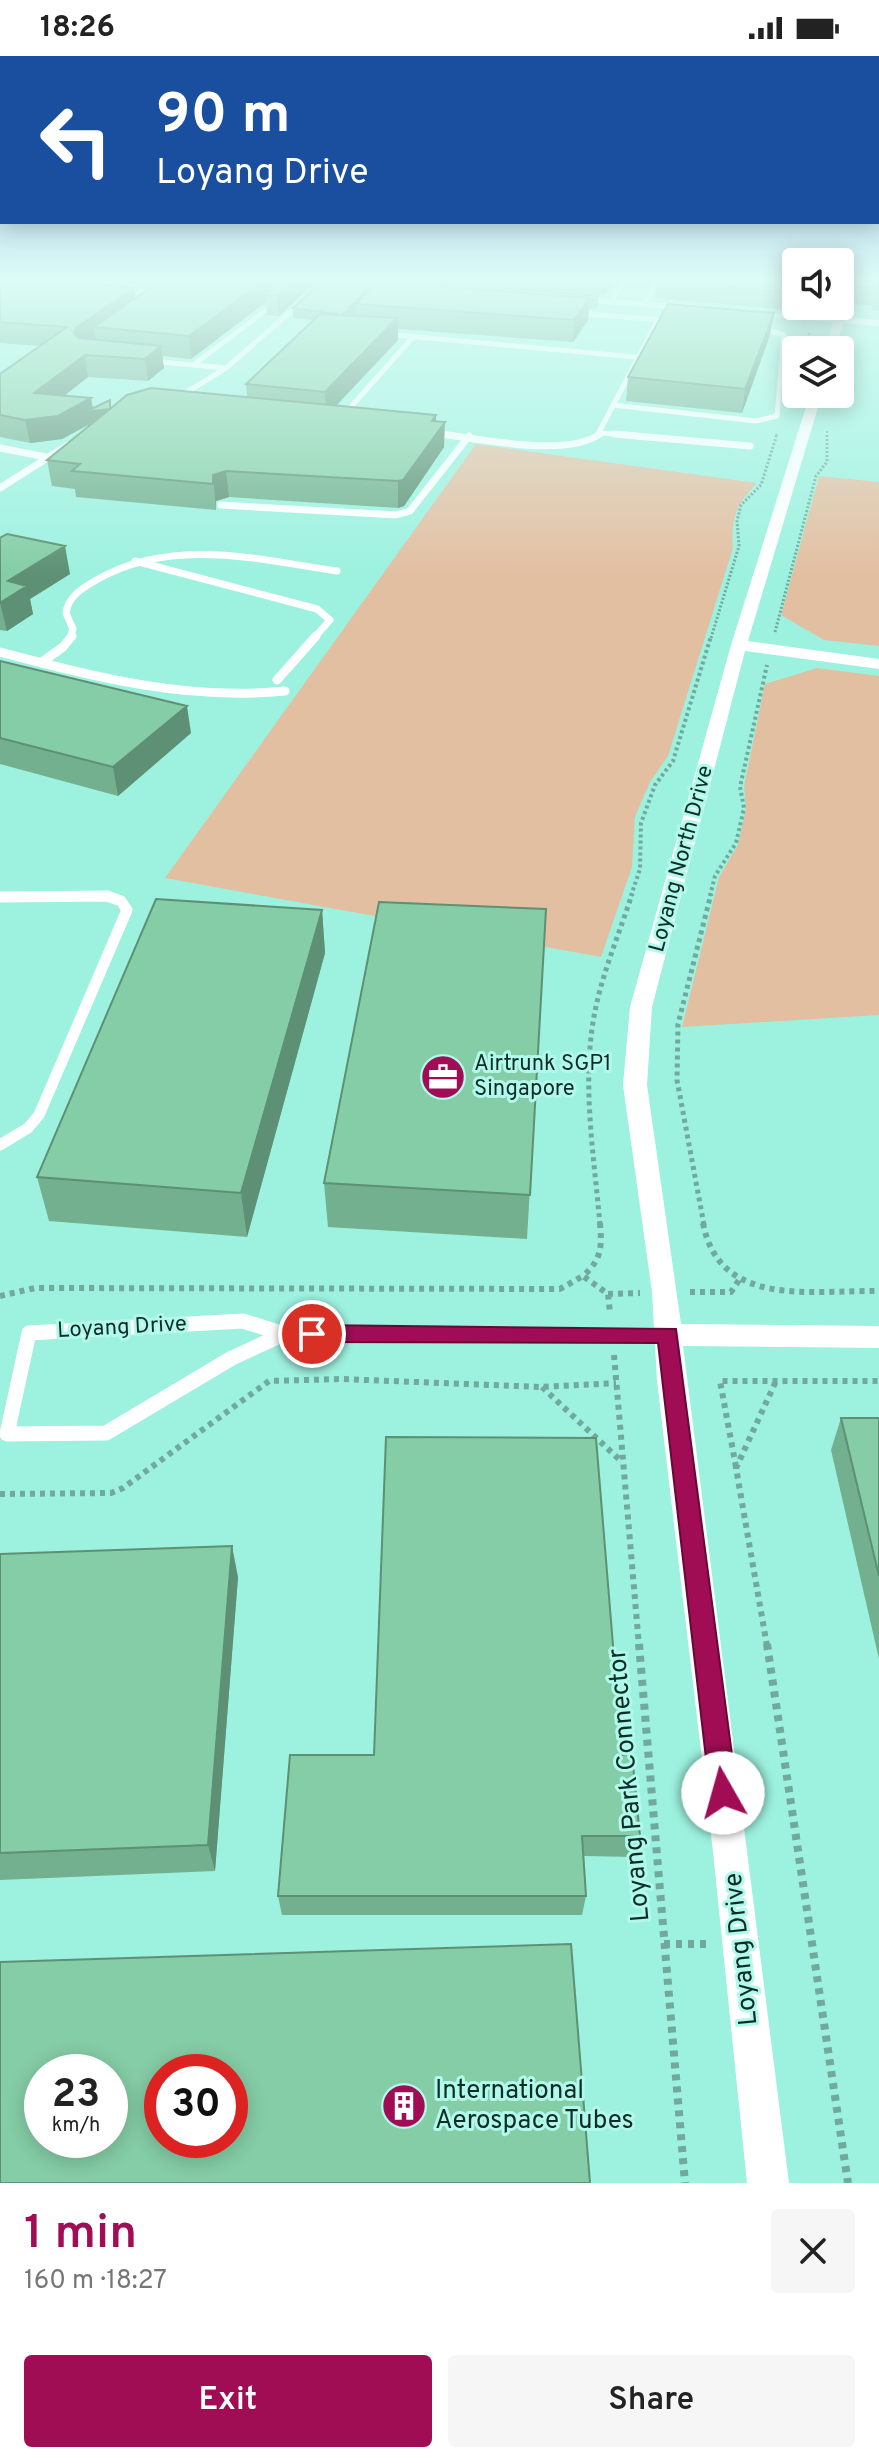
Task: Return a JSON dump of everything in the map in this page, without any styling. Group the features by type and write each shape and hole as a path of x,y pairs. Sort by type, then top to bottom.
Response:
{"street":[{"name":"Loyang North Drive","path":"668,1335 665,1292 635,1085 641,1007 739,645 812,408"},
{"path":"739,645 879,664"},
{"name":"Loyang Drive","path":"768,2183 671,1381 668,1335 879,1337"}],"lane":[{"path":"186,403 175,399 214,376"},
{"path":"350,425 336,424 378,376"},
{"path":"424,432 567,445 594,441 602,433 627,376"},
{"path":"613,405 756,421 772,419 777,416 780,376"},
{"path":"602,433 750,446"},
{"path":"221,505 396,515 410,511 469,436"},
{"path":"0,488 51,458 71,442"},
{"path":"0,448 51,458"},
{"path":"42,662 65,647 74,635 74,623 66,613 70,598 112,568 132,560 181,551 337,571"},
{"path":"132,560 317,609 330,620 277,680"},
{"path":"0,652 200,697 285,691"},
{"path":"0,897 107,896 121,901 127,910 39,1115 28,1128 0,1145"},
{"name":"Loyang Drive","path":"284,1334 232,1358 106,1433 7,1434 29,1333 243,1321 284,1334 668,1335"}],"path":[{"path":"830,417 827,462 816,476 770,649 740,787 744,808 736,843 715,876 678,1024 677,1080 707,1242 728,1273 739,1280 771,1290 879,1291"},
{"path":"0,1296 35,1288 560,1289 583,1276"},
{"path":"0,1494 111,1493 123,1488 269,1381 342,1379 541,1387 622,1462"},
{"path":"848,2183 761,1604 720,1381 879,1381"},
{"path":"736,1468 776,1381"},
{"name":"Loyang Park Connector","path":"541,1387 616,1383 685,2183"},
{"path":"664,1944 741,1944"}],"shaded area":[{"path":"0,376 782,376 782,408 854,408 854,376 879,376 879,2183 0,2183"},
{"path":"476,444 757,483 736,512 733,548 668,756 650,782 635,817 632,867 601,957 165,878"},
{"path":"819,476 879,482 879,646 824,640 781,615"},
{"path":"817,668 879,676 879,1015 682,1027 719,877 738,845 746,808 744,786 765,684"}],"building":[{"path":"0,376 56,376 34,393 91,398 58,416 25,420 0,415"},
{"path":"254,376 340,376 325,392 246,384"},
{"path":"628,376 750,376 745,389"},
{"path":"151,388 436,415 432,421 445,422 403,480 398,481 226,471 213,475 213,484 72,471 80,464 47,460 127,395"},
{"path":"110,400 110,409 85,412"},
{"path":"7,534 65,546 8,581 27,586 0,603 0,538"},
{"path":"0,661 187,706 113,767 0,738"},
{"path":"156,899 322,910 241,1193 37,1177"},
{"path":"379,902 546,909 530,1195 324,1183"},
{"path":"841,1418 879,1418 879,1576"},
{"path":"386,1437 596,1438 622,1755 632,1755 640,1836 582,1836 586,1896 278,1896 290,1755 374,1755"},
{"path":"232,1546 208,1845 0,1853 0,1554"},
{"name":"International Aerospace Tubes","path":"571,1944 590,2183 0,2183 0,1962"}],"place":[{"name":"Airtrunk SGP1 Singapore","path":"443,1077"},
{"name":"International Aerospace Tubes","path":"404,2106"}],"route":[{"path":"312,1334 668,1335 671,1381 723,1793"}]}
